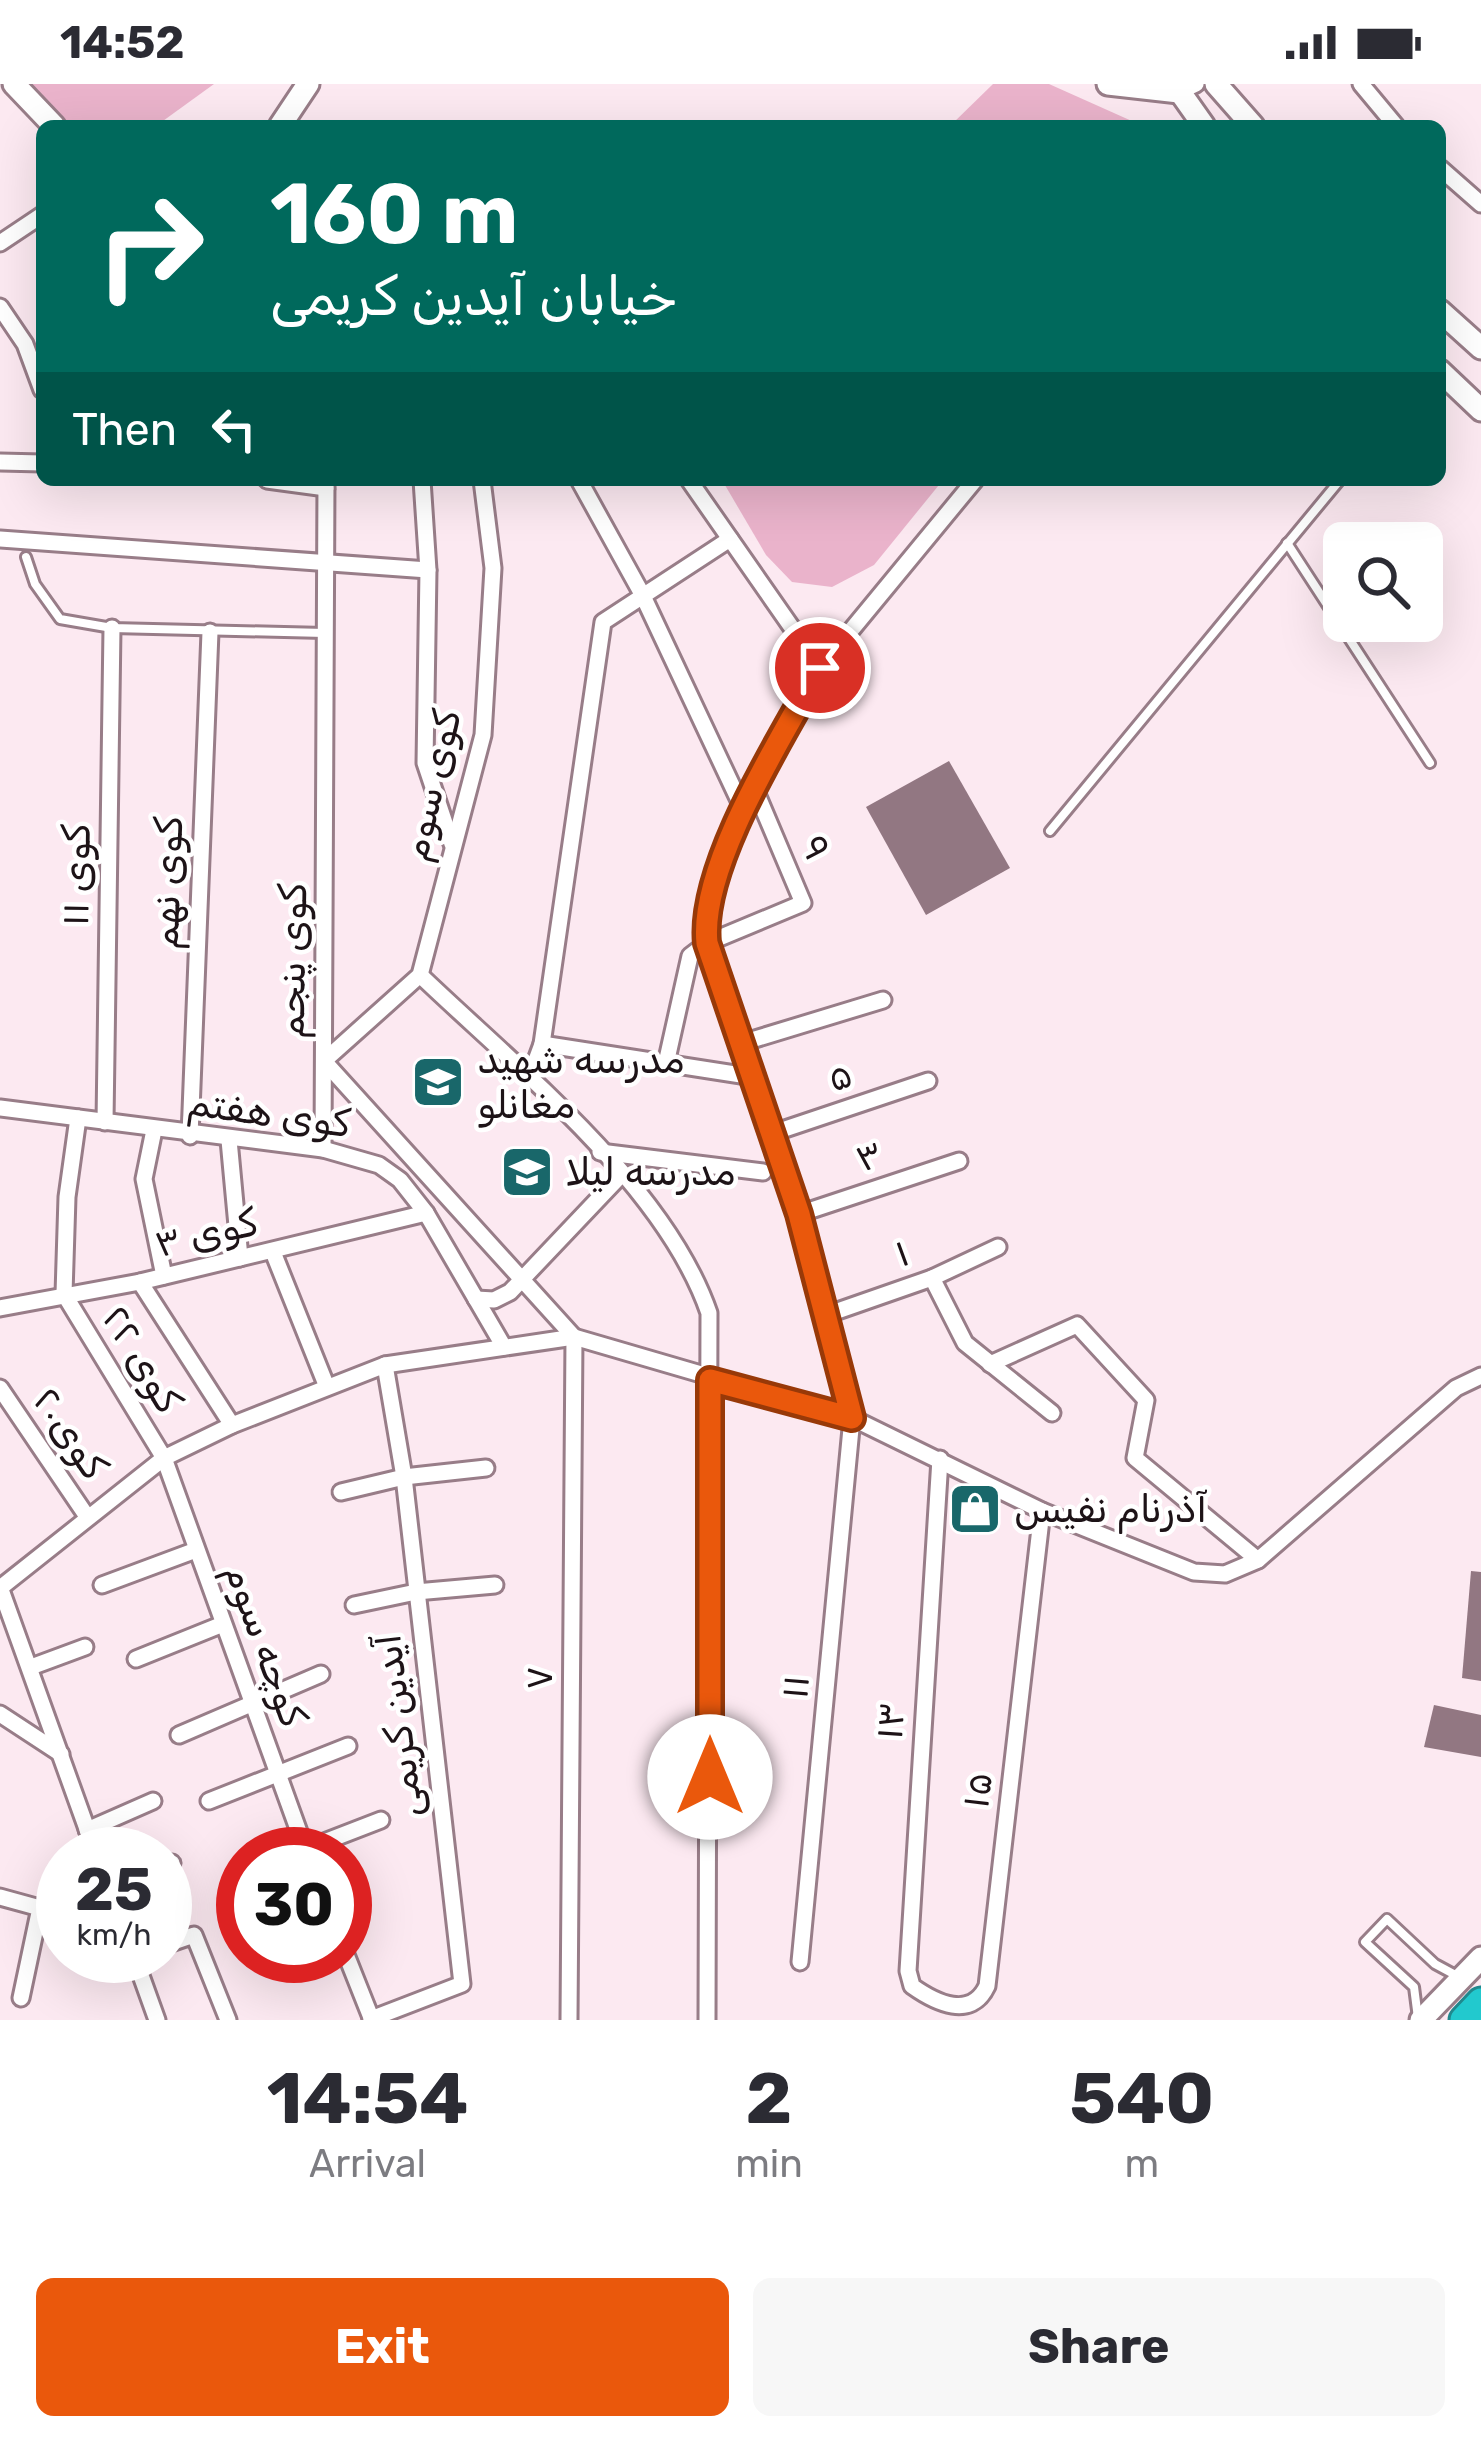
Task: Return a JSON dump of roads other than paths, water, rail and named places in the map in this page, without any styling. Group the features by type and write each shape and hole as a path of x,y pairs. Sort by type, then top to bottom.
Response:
{"highway":[{"path":"1464,2020 1481,2002"}],"main road":[{"path":"14,84 48,120"},
{"path":"284,120 308,84"},
{"path":"1108,84 1184,87 1201,120"},
{"path":"1216,84 1247,120"},
{"path":"1446,316 1481,348"},
{"path":"1446,376 1481,410"},
{"path":"1420,2020 1481,1958"}],"street":[{"path":"1361,84 1391,120"},
{"path":"1446,173 1481,204"},
{"path":"0,242 36,219"},
{"path":"0,307 25,344 36,374"},
{"path":"25,344 36,340"},
{"path":"0,463 36,463"},
{"name":"کوی پنجم","path":"326,486 324,1061 574,1337"},
{"path":"422,486 428,570 425,763 452,844"},
{"name":"کوی سوم","path":"420,974 483,735 493,568 483,486"},
{"path":"582,486 642,594 744,812"},
{"path":"693,486 820,668"},
{"path":"667,1059 690,956 707,943 704,911 754,787 820,668 970,486"},
{"path":"529,1079 542,1044 603,622 730,538"},
{"path":"0,539 428,570"},
{"name":"کوی ۱۱","path":"105,1122 112,628"},
{"name":"کوی نهم","path":"190,1136 210,632"},
{"name":"۹","path":"707,943 803,903 754,787"},
{"name":"۱۱","path":"707,943 745,1042 799,1214 852,1418 800,1962"},
{"path":"323,1149 324,1061 420,974 599,1151 693,1266 709,1313 707,2020"},
{"path":"745,1042 883,1000"},
{"path":"542,1044 667,1059 754,1077"},
{"name":"۵","path":"773,1133 928,1081"},
{"path":"324,1117 339,1099 360,1100"},
{"name":"کوی هفتم","path":"0,1108 190,1136 323,1149 379,1165 400,1180 426,1213 504,1347"},
{"path":"64,1294 67,1197 78,1118"},
{"path":"154,1130 144,1179 164,1276"},
{"path":"229,1140 241,1258"},
{"path":"599,1151 763,1172"},
{"name":"۳","path":"799,1214 959,1161"},
{"path":"476,1299 502,1297 621,1175"},
{"name":"کوی ۳","path":"0,1308 140,1282 426,1213"},
{"name":"۱","path":"826,1315 932,1278 998,1246"},
{"path":"273,1252 327,1387"},
{"path":"932,1278 964,1343 1052,1413"},
{"path":"140,1282 232,1425"},
{"name":"کوی ۲۲","path":"64,1294 164,1458"},
{"path":"990,1364 1077,1325 1146,1400 1136,1458 1258,1560"},
{"path":"87,1827 0,1588 86,1515 164,1458 232,1425 385,1365 574,1337 852,1418 1042,1511 1194,1572 1225,1574 1258,1560 1456,1388 1481,1376"},
{"name":"۷","path":"568,2020 574,1337"},
{"name":"آیدین کریمی","path":"371,2019 462,1984 404,1477 385,1365"},
{"name":"کوی۲۰","path":"0,1388 86,1515"},
{"name":"کوچه سوم","path":"164,1458 293,1827"},
{"name":"۱۳","path":"912,1986 908,1971 940,1459"},
{"path":"341,1492 404,1477 486,1468"},
{"name":"۱۵","path":"912,1986 947,2005 970,2006 981,2000 987,1986 1042,1511"},
{"path":"102,1586 196,1550"},
{"path":"354,1605 416,1592 495,1586"},
{"path":"136,1659 223,1624"},
{"path":"31,1667 85,1647"},
{"path":"178,1735 321,1674"},
{"path":"0,1714 61,1754"},
{"path":"209,1801 348,1746"},
{"path":"95,1827 153,1801"},
{"path":"364,1827 381,1820"},
{"path":"0,1897 40,1908 21,1998"},
{"path":"192,1936 228,2020"},
{"path":"144,1983 157,2020"},
{"path":"357,1983 371,2019"}],"lane":[{"path":"1050,831 1335,486"},
{"path":"1287,543 1430,763"},
{"path":"26,557 35,584 60,620 112,628 327,633"},
{"path":"1420,2020 1414,1987 1365,1942 1388,1919 1435,1964 1462,1979"}],"place":[{"name":"مدرسه شهید مغانلو","path":"438,1082"},
{"name":"مدرسه لیلا","path":"527,1172"},
{"name":"آذرنام نفیس","path":"975,1509"}]}
